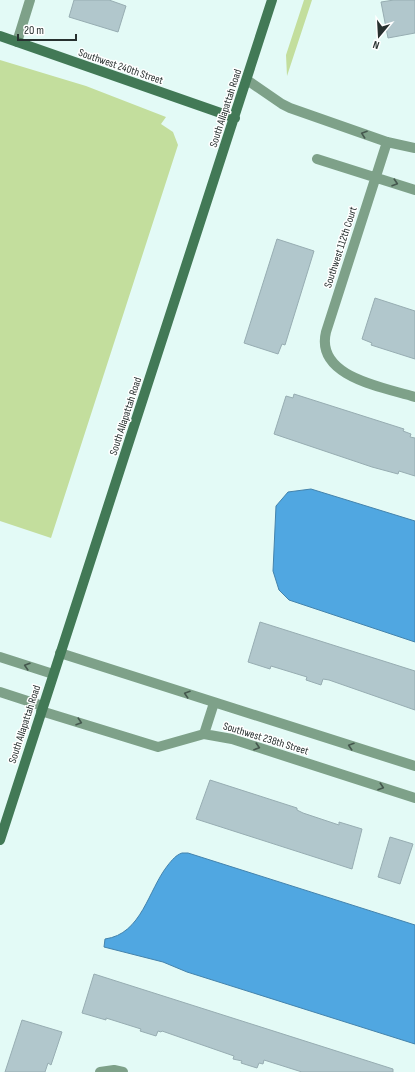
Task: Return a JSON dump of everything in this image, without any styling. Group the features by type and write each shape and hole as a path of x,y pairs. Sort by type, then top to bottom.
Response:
{"main road":[{"name":"South Allapattah Road","path":"0,840 272,0"},
{"name":"Southwest 240th Street","path":"0,36 235,118"}],"street":[{"path":"17,42 30,0"},
{"path":"247,80 282,104 387,142 415,148"},
{"name":"Southwest 112th Court","path":"387,142 326,332 324,345 330,358 346,374 415,397"},
{"path":"317,159 415,190"},
{"name":"Southwest 238th Street","path":"60,653 415,766"},
{"path":"0,657 53,674"},
{"name":"Southwest 238th Street","path":"0,692 42,708 158,747 204,734 232,739 415,798"},
{"path":"204,734 214,702"},
{"path":"100,1072 114,1070 123,1072"}],"green space":[{"path":"304,0 312,0 287,76 286,55"},
{"path":"0,60 86,86 166,117 161,124 173,132 178,145 51,538 0,521"}],"water":[{"path":"311,489 415,521 415,642 289,600 279,590 273,571 276,506 288,492"},
{"path":"182,853 188,853 415,925 415,1044 187,972 163,962 104,947 105,939 118,935 128,929 136,920 143,910 161,875 176,856"}],"building":[{"path":"74,0 109,0 126,6 118,32 69,17"},
{"path":"394,0 415,0 415,33 388,38 381,2"},
{"path":"277,239 314,251 285,345 282,344 278,354 244,343"},
{"path":"375,298 415,311 415,359 371,345 372,343 362,339"},
{"path":"294,394 404,429 403,431 411,434 410,437 415,438 415,476 399,471 398,474 372,467 274,434 286,396 293,398"},
{"path":"260,622 415,671 415,710 329,680 323,679 321,685 306,680 307,677 271,666 270,669 248,662"},
{"path":"210,780 297,808 297,810 303,813 339,825 339,822 362,829 352,869 196,819"},
{"path":"390,837 413,844 400,884 378,877"},
{"path":"94,974 393,1069 393,1072 302,1072 264,1060 263,1064 259,1063 257,1068 241,1063 242,1061 233,1059 234,1056 162,1031 158,1031 156,1036 140,1031 141,1029 106,1018 106,1020 82,1013"},
{"path":"22,1020 62,1032 51,1065 48,1063 45,1072 5,1072"}]}
